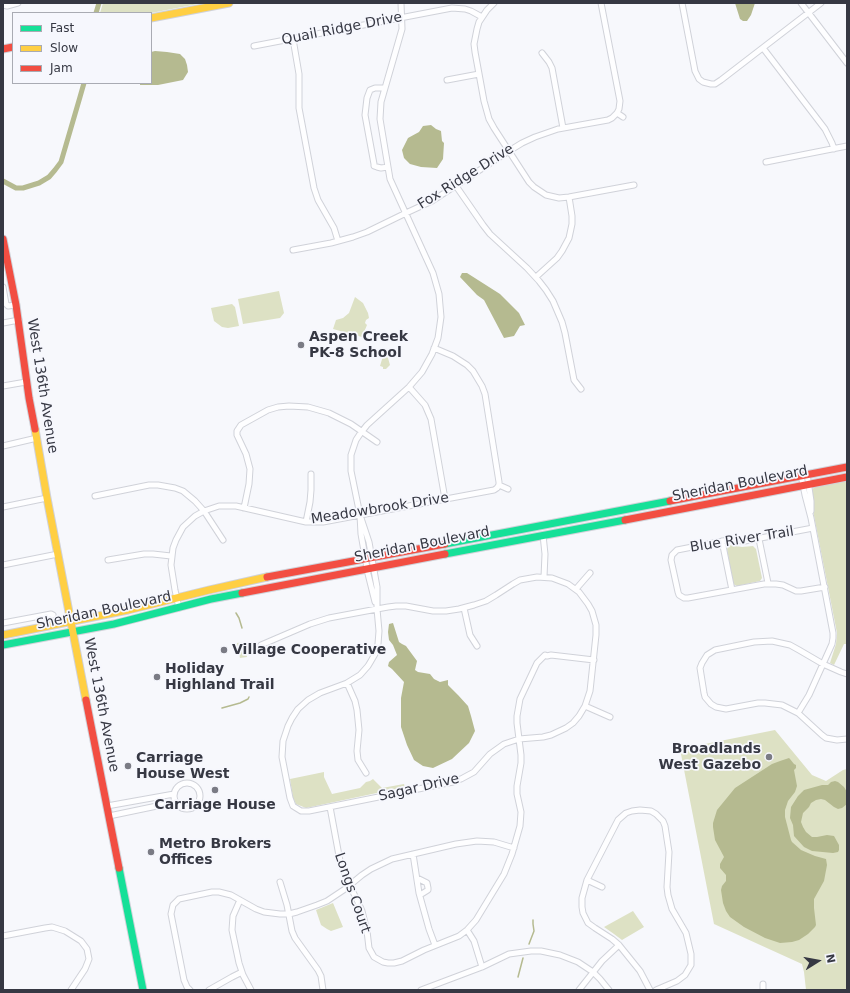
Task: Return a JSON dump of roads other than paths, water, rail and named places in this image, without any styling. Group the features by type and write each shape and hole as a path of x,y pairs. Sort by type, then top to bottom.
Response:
{"main road":[{"path":"152,18 229,3"},
{"name":"West 136th Avenue","path":"3,240 19,320 26,382 47,498 143,990"},
{"name":"Sheridan Boulevard","path":"3,635 128,610 248,582 595,514 847,467"},
{"name":"Sheridan Boulevard","path":"3,646 128,621 238,594 847,477"}],"street":[{"path":"3,5 7,6 18,3"},
{"path":"494,3 482,17 477,29 474,44 484,101 489,119 529,182 546,195 559,198 634,185"},
{"path":"601,3 620,101 617,113 623,117"},
{"path":"682,3 695,71 699,79 707,84 715,84 718,82 821,3"},
{"path":"801,3 847,63"},
{"path":"294,814 297,809 291,802 282,756 283,741 288,726 298,709 308,700 320,693 347,683 363,672 375,654 379,639 377,609 372,591 370,568 361,534 360,515 351,471 353,448 356,440 367,425 409,387 422,372 438,338 441,306 440,294 433,273 392,183 380,119 381,102 401,33 402,17 400,5"},
{"name":"Quail Ridge Drive","path":"254,46 452,8 471,11 482,17"},
{"path":"293,38 299,74 299,108 314,188 318,200 334,228 338,241"},
{"path":"763,48 825,129 834,149"},
{"path":"542,53 552,68 563,128"},
{"path":"447,80 479,74"},
{"path":"385,88 374,88 370,90 367,98 365,115 374,164 381,168 388,167"},
{"name":"Fox Ridge Drive","path":"293,250 338,241 367,232 432,201 522,143 563,128 608,120 617,113"},
{"path":"766,162 847,146"},
{"path":"456,186 490,234 536,277 546,290 558,311 565,333 574,380 581,389"},
{"path":"536,277 557,258 569,238 572,224 569,197"},
{"name":"West 136th Avenue","path":"3,287 6,304 8,306 16,305"},
{"path":"3,323 19,320"},
{"path":"434,348 453,356 467,365 474,371 482,386 486,401 499,485 508,489"},
{"path":"3,386 26,382"},
{"path":"409,387 425,405 431,419 445,499"},
{"path":"244,508 250,477 248,462 237,435 237,430 247,421 268,410 278,407 299,405 317,409 329,413 346,422 377,442"},
{"path":"3,446 37,438"},
{"path":"306,522 310,502 311,474"},
{"path":"798,714 809,695 832,644 833,638 804,475"},
{"path":"95,496 149,485 175,488 195,501 204,511 223,540"},
{"name":"Meadowbrook Drive","path":"179,608 171,564 171,556 176,540 183,527 194,516 211,508 236,506 306,522 322,522 494,490 499,485"},
{"path":"3,507 47,498"},
{"name":"Blue River Trail","path":"813,528 760,539 745,541 722,541 677,550 670,556 678,592 684,600 768,583 783,585 801,591 824,588"},
{"path":"543,535 545,554 544,577"},
{"path":"760,539 768,583"},
{"path":"722,541 732,590"},
{"path":"3,565 58,554"},
{"path":"108,560 144,554 171,556"},
{"path":"576,589 590,572"},
{"path":"261,645 320,620 396,606 406,606 433,611 446,611 464,608 486,600 520,580 544,577 560,580 576,589 585,599 594,618 596,635 594,660 590,691 586,706 610,717"},
{"path":"464,608 470,635 477,646"},
{"name":"Sheridan Boulevard","path":"3,624 51,614 53,615"},
{"path":"847,674 823,664 790,645 772,641 763,641 715,650 699,662 704,693 710,706 726,709 758,703 773,703 788,708 798,714 826,738 831,740 847,739"},
{"name":"Longs Court","path":"330,807 340,861 349,885 362,911 369,948 371,953 378,960 388,964 394,963 459,936 476,920 504,874 514,848 521,819 517,794 522,756 517,723 518,707 520,699 537,663 545,655 594,660"},
{"path":"347,683 357,710 359,730 357,751 358,760 366,773"},
{"name":"Sagar Drive","path":"297,809 305,811 330,807 461,780 474,772 490,754 504,744 519,739 543,737 559,732 573,723 586,706"},
{"path":"189,783 196,787 200,795 195,806 189,808 181,808 176,802 174,798 175,790 181,784 189,783"},
{"path":"107,806 174,794"},
{"path":"109,816 176,802"},
{"path":"650,990 640,971 619,945 592,926 585,918 582,907 582,898 587,880 615,824 622,815 632,811 645,810 651,811 660,817 665,826 670,860 667,887 668,894 672,909 686,933 692,960 689,970 682,978 656,990"},
{"path":"187,989 171,914 173,905 179,899 212,892 225,893 264,912 289,914 327,901 336,896 362,875 381,863 392,859 456,844 477,841 494,842 514,848"},
{"path":"413,854 428,929 435,945"},
{"path":"417,878 428,883 428,890 420,895"},
{"path":"587,880 602,887"},
{"path":"280,882 295,938 318,970 323,990"},
{"path":"240,900 235,910 232,930 239,963 251,990"},
{"path":"3,936 52,928 66,931 81,940 87,949 89,959 85,969 71,990"},
{"path":"467,930 474,941 482,967"},
{"path":"579,990 593,972 619,945"},
{"path":"421,990 513,954 531,951 541,951 570,958 593,972 609,990"},
{"path":"209,990 232,976 242,972"}],"waterway":[{"path":"96,12 99,3"},
{"path":"3,181 16,188 23,188 39,183 49,177 55,170 61,162 84,84"},
{"path":"236,613 242,628"},
{"path":"222,708 240,703 249,697"},
{"path":"529,944 534,931 533,920"},
{"path":"518,977 523,958"}],"place":[{"name":"Aspen Creek PK-8 School","path":"301,345"},
{"name":"Village Cooperative","path":"224,650"},
{"name":"Holiday Highland Trail","path":"157,677"},
{"name":"Broadlands West Gazebo","path":"769,757"},
{"name":"Carriage House West","path":"128,766"},
{"name":"Carriage House","path":"215,790"},
{"name":"Metro Brokers Offices","path":"151,852"}]}
